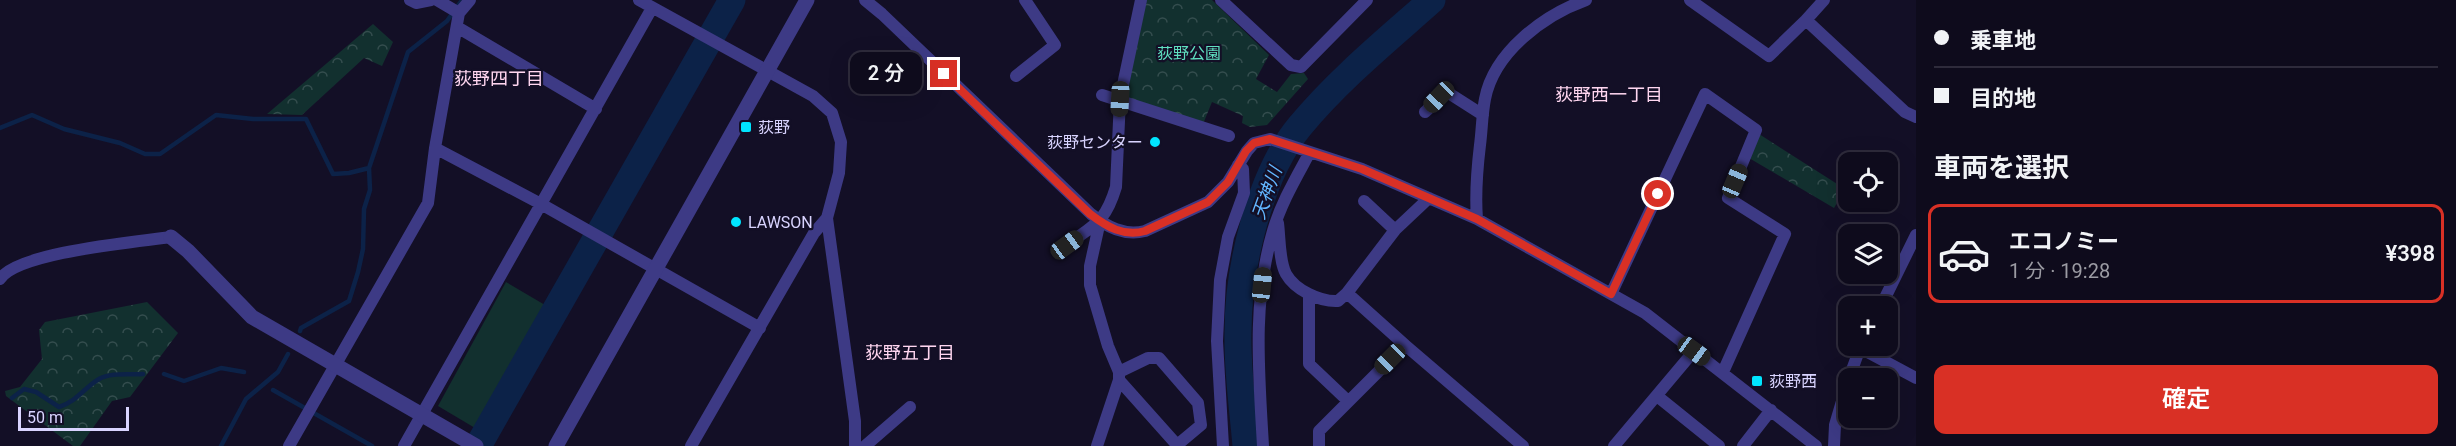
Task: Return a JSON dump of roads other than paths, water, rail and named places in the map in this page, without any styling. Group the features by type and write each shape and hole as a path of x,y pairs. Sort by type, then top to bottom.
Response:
{"street":[{"path":"410,0 416,3 431,0"},
{"path":"437,0 459,13"},
{"path":"289,446 428,203 435,148 459,13 470,0"},
{"path":"639,0 813,96 832,113 841,142 839,173 827,218 855,421 855,446"},
{"path":"556,446 807,0"},
{"path":"865,0 1100,221 1123,232 1145,231 1208,202 1228,182 1254,143 1270,139 1362,169 1477,219 1645,313 1816,446"},
{"path":"1016,76 1055,45 1025,0"},
{"path":"1067,245 1100,221 1108,211 1116,187 1120,99 1141,0"},
{"path":"1221,0 1291,65 1301,67 1367,0"},
{"path":"1477,219 1475,194 1485,99 1491,80 1530,31 1548,18 1586,0"},
{"path":"1690,0 1769,56 1824,0"},
{"path":"404,446 652,8"},
{"path":"1806,20 1905,112 1916,117"},
{"path":"457,27 596,109"},
{"path":"1425,112 1435,93 1447,92 1483,115"},
{"path":"1102,94 1229,136"},
{"path":"1611,294 1705,94 1756,130 1728,198 1785,234 1723,372"},
{"path":"435,148 541,204 760,328"},
{"path":"1263,446 1258,320 1264,268 1278,219 1310,152"},
{"path":"1223,446 1217,341 1218,318 1228,237 1244,193 1243,169 1238,165"},
{"path":"1278,219 1283,267 1287,276 1309,295 1326,301 1338,301 1347,293 1395,230 1429,198"},
{"path":"1364,201 1395,230"},
{"path":"691,446 814,233 827,218"},
{"path":"1097,446 1119,376 1148,358 1159,358 1198,403 1201,425 1178,445 1119,376 1090,285 1090,266 1100,221"},
{"path":"1886,296 1916,236"},
{"path":"0,279 3,274 30,260 171,237 188,251 252,317 475,445"},
{"path":"1347,293 1522,446"},
{"path":"1309,295 1309,364 1348,401"},
{"path":"1320,446 1319,431 1405,345"},
{"path":"1614,446 1694,351"},
{"path":"1878,356 1916,378"},
{"path":"1656,396 1719,446"},
{"path":"865,446 910,407"},
{"path":"1743,446 1772,410"},
{"path":"1834,446 1838,415"}],"waterway":[{"path":"0,128 32,115 64,129 120,143 145,154 160,154 216,115 253,119 306,119 333,174 369,168 408,52 447,21 462,0"},
{"path":"478,446 732,0"},
{"name":"天神川","path":"1246,446 1238,361 1239,307 1247,252 1262,196 1286,146 1300,126 1364,60 1432,0"},
{"path":"300,331 301,328 349,301 363,249 364,209 370,190 369,168"},
{"path":"221,446 246,399 278,372 288,354"},
{"path":"164,374 184,381 221,368 244,372"},
{"path":"12,398 24,389 36,392 59,407 70,402 104,377 143,374"},
{"path":"273,390 372,446"}],"place":[{"name":"荻野","path":"746,127"},
{"name":"荻野センター","path":"1155,142"},
{"name":"LAWSON","path":"736,222"},
{"name":"荻野西","path":"1757,381"}],"district":[{"name":"荻野四丁目","path":"499,79"},
{"name":"荻野西一丁目","path":"1609,95"},
{"name":"荻野五丁目","path":"910,353"}],"park label":[{"name":"荻野公園","path":"1189,53"}]}
